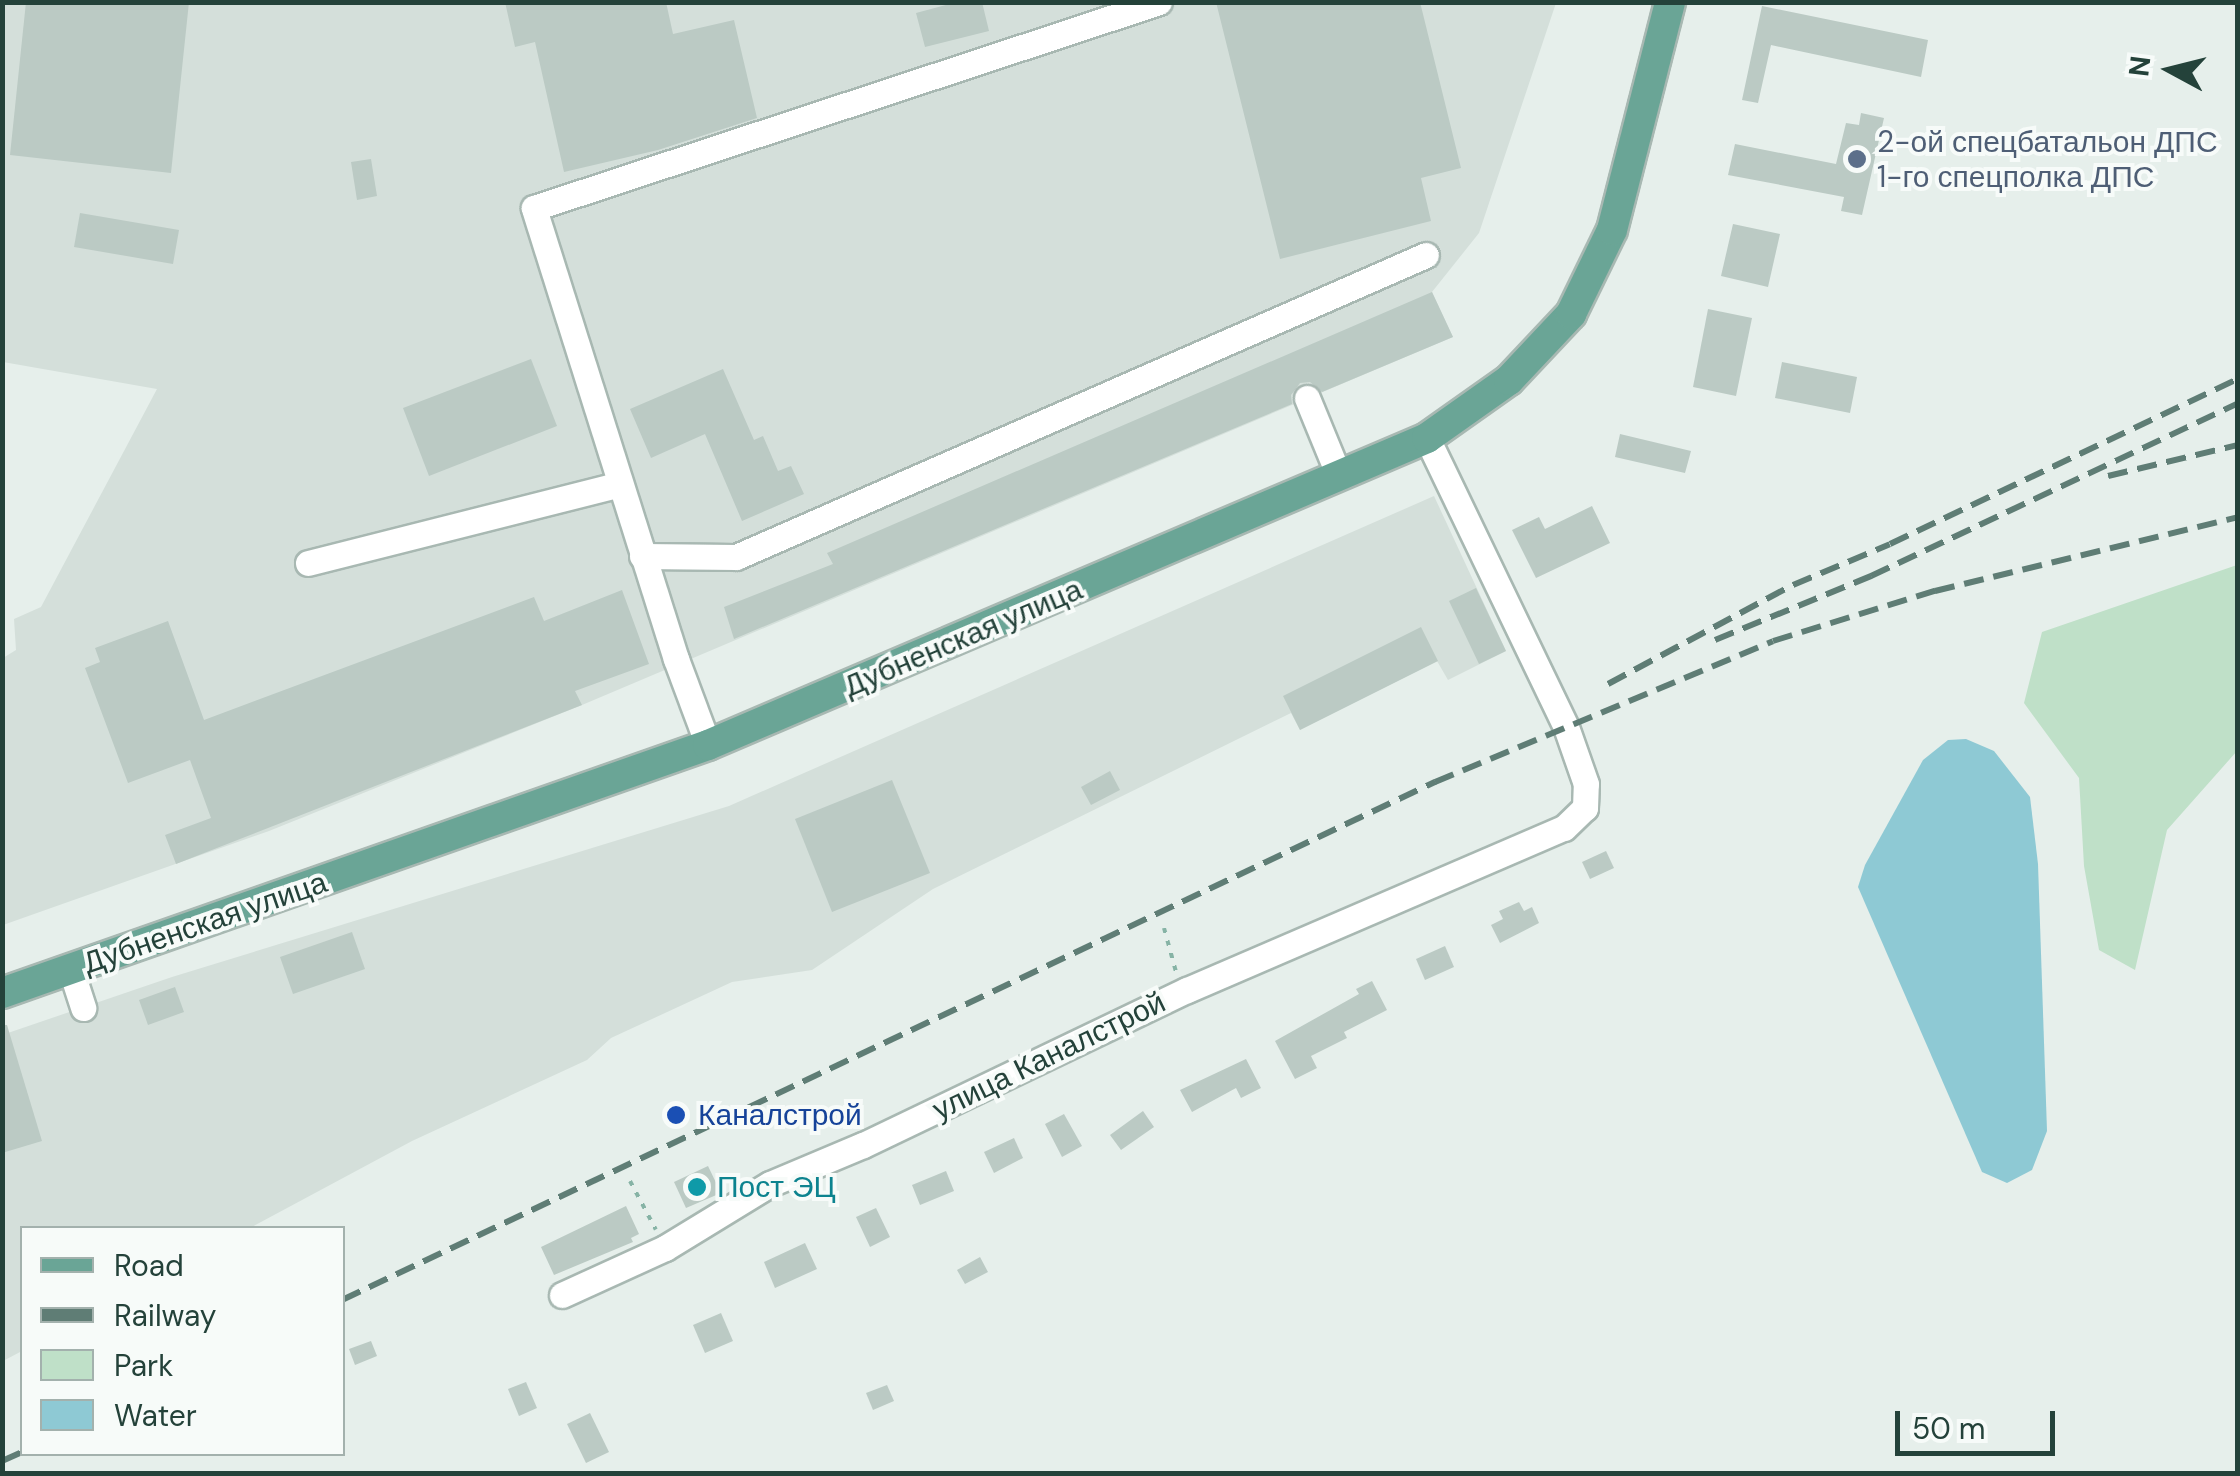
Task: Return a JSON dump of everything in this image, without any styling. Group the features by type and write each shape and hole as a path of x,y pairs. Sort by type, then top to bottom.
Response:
{"main road":[{"name":"Дубненская улица","path":"2,994 708,745 1427,438 1509,380 1542,350 1578,301 1612,230 1670,2"}],"street":[{"path":"708,745 642,556 534,208 1159,2"},
{"path":"642,556 736,557 1426,254"},
{"path":"1307,398 1339,476"},
{"name":"улица Каналстрой","path":"562,1294 665,1248 770,1184 863,1145 1187,990 1545,837 1564,828 1585,808 1586,784 1558,706 1427,438"},
{"path":"308,563 620,484"},
{"path":"72,970 82,1008"}],"path":[{"path":"1164,928 1178,978"},
{"path":"630,1180 665,1248"}],"shaded area":[{"path":"2,3 1556,3 1479,233 1432,292 1453,337 582,705 269,831 3,925 3,658 16,650 14,619 41,607 157,389 3,362"},
{"path":"1434,496 1506,651 1448,680 1437,661 1300,730 1291,713 933,889 812,970 732,982 611,1038 587,1060 412,1141 254,1226 20,1226 20,1352 3,1361 2,1035 172,977 729,806"}],"green space":[{"path":"2237,565 2237,751 2167,830 2135,970 2099,950 2084,866 2079,778 2024,703 2042,632"}],"water":[{"path":"1966,739 1994,751 2030,797 2038,864 2047,1131 2032,1170 2007,1183 1982,1172 1858,887 1865,865 1923,760 1948,740"}],"building":[{"path":"26,2 189,2 171,173 10,155"},
{"path":"505,2 666,2 673,34 734,20 757,118 658,150 564,172 535,42 515,47"},
{"path":"957,2 982,2 989,31 925,47 916,13"},
{"path":"1216,2 1420,2 1461,168 1421,178 1431,221 1280,259"},
{"path":"1762,6 1928,40 1921,77 1771,45 1758,103 1742,100"},
{"path":"1861,113 1884,118 1862,215 1841,211 1844,197 1728,175 1735,144 1836,164 1846,123 1859,125"},
{"path":"371,159 377,196 357,200 351,162"},
{"path":"80,213 179,230 173,264 74,247"},
{"path":"1733,224 1780,234 1768,287 1721,276"},
{"path":"1432,292 1453,337 1322,392 1310,382 1300,383 1291,395 1292,404 734,639 724,607 833,564 827,553"},
{"path":"1708,309 1752,318 1736,396 1693,387"},
{"path":"531,359 557,426 429,476 403,408"},
{"path":"1782,362 1857,377 1850,413 1775,398"},
{"path":"723,369 754,440 763,436 778,471 791,466 804,494 742,521 705,434 651,458 630,409"},
{"path":"1620,434 1691,451 1685,473 1615,457"},
{"path":"1592,506 1610,543 1536,578 1512,530 1539,517 1545,529"},
{"path":"1476,588 1506,651 1479,664 1449,601"},
{"path":"622,590 649,664 575,691 582,705 176,864 165,835 211,818 190,760 128,783 85,668 100,662 95,648 168,621 204,720 534,597 544,621"},
{"path":"1421,627 1438,661 1300,730 1283,696"},
{"path":"1110,771 1120,790 1091,805 1081,787"},
{"path":"892,780 930,873 832,912 795,819"},
{"path":"1606,851 1614,868 1590,879 1582,862"},
{"path":"1519,902 1524,911 1532,907 1539,923 1500,943 1491,925 1503,919 1499,911"},
{"path":"352,932 365,969 293,994 280,957"},
{"path":"1445,946 1454,967 1425,980 1416,959"},
{"path":"1372,981 1387,1010 1344,1032 1347,1038 1311,1056 1317,1068 1295,1079 1275,1041 1359,994 1356,989"},
{"path":"175,987 184,1012 148,1025 139,1000"},
{"path":"2,1025 7,1025 42,1141 2,1153"},
{"path":"1246,1059 1261,1088 1241,1098 1236,1088 1192,1112 1180,1090"},
{"path":"1143,1111 1154,1127 1121,1150 1110,1135"},
{"path":"1064,1114 1082,1146 1062,1157 1045,1124"},
{"path":"1014,1138 1023,1158 994,1173 984,1152"},
{"name":"Пост ЭЦ","path":"708,1166 721,1193 686,1208 674,1182"},
{"path":"946,1171 954,1191 920,1205 912,1185"},
{"path":"626,1206 639,1234 631,1238 633,1242 554,1275 541,1247"},
{"path":"876,1208 890,1237 870,1247 856,1217"},
{"path":"805,1243 817,1269 775,1288 764,1262"},
{"path":"980,1257 988,1272 965,1284 957,1270"},
{"path":"721,1313 733,1341 705,1353 693,1325"},
{"path":"371,1341 377,1356 355,1365 349,1349"},
{"path":"526,1382 537,1408 519,1416 508,1389"},
{"path":"887,1385 894,1401 873,1410 866,1393"},
{"path":"590,1413 609,1452 586,1463 567,1424"}],"railway":[{"path":"1608,684 1793,585 1890,544 2238,379"},
{"path":"1715,640 1871,576 2238,403"},
{"path":"2108,476 2238,445"},
{"path":"345,1299 1435,782 1773,641 1935,591 2238,517"},
{"path":"2,1461 20,1453"}],"place":[{"name":"2-ой спецбатальон ДПС 1-го спецполка ДПС","path":"1857,159"},
{"name":"Каналстрой","path":"676,1115"},
{"name":"Пост ЭЦ","path":"697,1187"}]}
